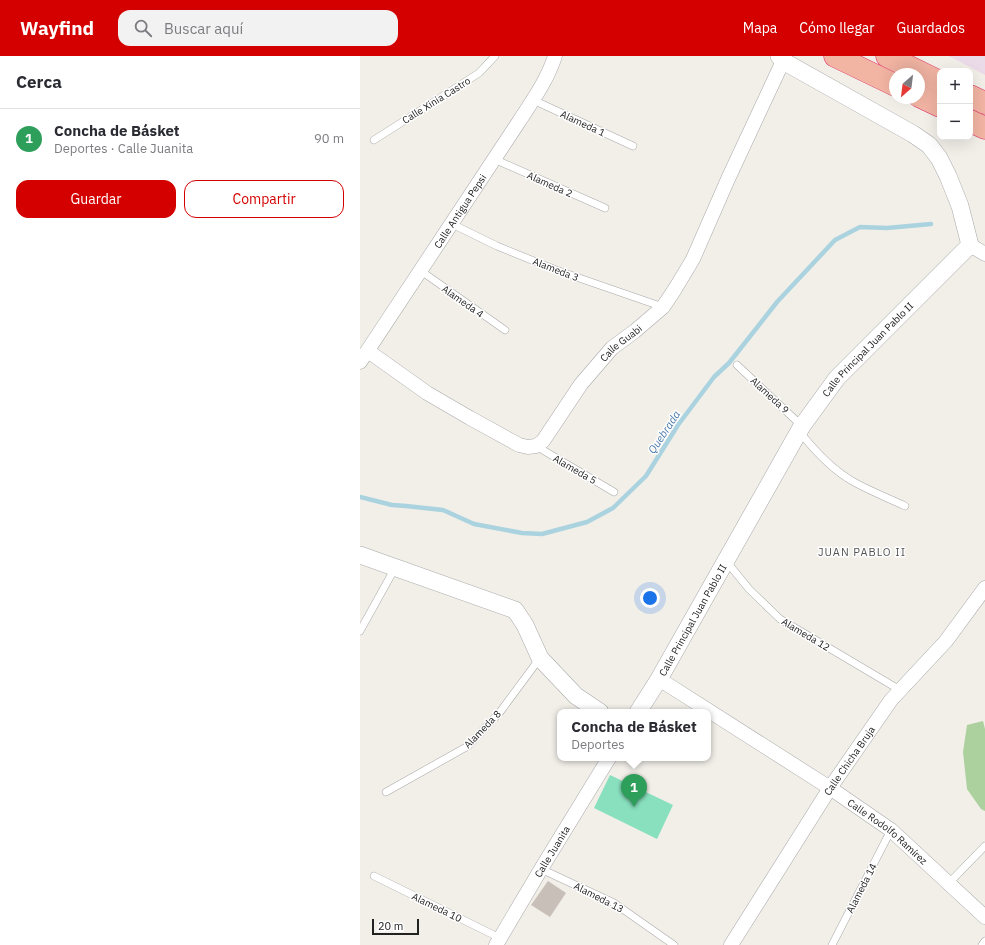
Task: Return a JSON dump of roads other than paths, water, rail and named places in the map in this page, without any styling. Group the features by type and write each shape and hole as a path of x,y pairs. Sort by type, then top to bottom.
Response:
{"highway":[{"path":"835,56 889,82"},
{"path":"894,58 937,80"},
{"path":"973,97 985,103"},
{"path":"925,99 937,105"},
{"path":"973,122 985,128"}],"street":[{"name":"Calle Antigua Pepsi","path":"360,362 533,100 550,70 555,56"},
{"path":"781,59 913,134 929,146 939,158 948,176 960,206 970,246 985,254"},
{"name":"Calle Guabi","path":"536,446 543,441 582,384 612,348 663,307 693,259 781,59"},
{"name":"Calle Principal Juan Pablo II","path":"640,709 659,679 801,428 837,378 970,246"},
{"path":"368,351 427,392 470,418 519,445 528,447 536,446"},
{"path":"360,555 515,610 525,625 540,658 576,696 596,709"},
{"name":"Calle Chicha Bruja","path":"731,945 830,788 891,700 946,641 985,588"},
{"name":"Calle Rodolfo Ramírez","path":"659,679 706,709"},
{"name":"Calle Rodolfo Ramírez","path":"711,712 830,788 891,830 985,917"},
{"name":"Calle Juanita","path":"498,942 540,869 607,761"}],"lane":[{"name":"Calle Xinia Castro","path":"374,140 479,73 494,56"},
{"name":"Alameda 1","path":"533,100 633,146"},
{"name":"Alameda 2","path":"494,159 605,208"},
{"name":"Alameda 3","path":"452,224 497,246 556,270 663,307"},
{"name":"Alameda 4","path":"421,271 505,330"},
{"name":"Alameda 9","path":"737,365 801,428 810,445 831,466 853,482 905,506"},
{"name":"Alameda 5","path":"536,446 614,492"},
{"name":"Alameda 12","path":"726,561 749,589 780,619 900,690"},
{"path":"360,631 396,568"},
{"name":"Alameda 8","path":"386,792 468,746 500,712 540,658"},
{"name":"Alameda 14","path":"832,945 891,830"},
{"path":"948,883 985,846"},
{"name":"Alameda 13","path":"540,869 614,903 674,945"},
{"name":"Alameda 10","path":"374,876 498,942"},
{"path":"982,945 985,941"}],"waterway":[{"name":"Quebrada","path":"360,497 392,505 443,510 474,524 522,533 542,534 587,522 613,508 646,476 678,425 714,377 729,363 777,302 835,240 860,227 887,228 931,224"}],"place":[{"name":"Concha de Básket","path":"634,807"}],"district":[{"name":"JUAN PABLO II","path":"862,552"}]}
